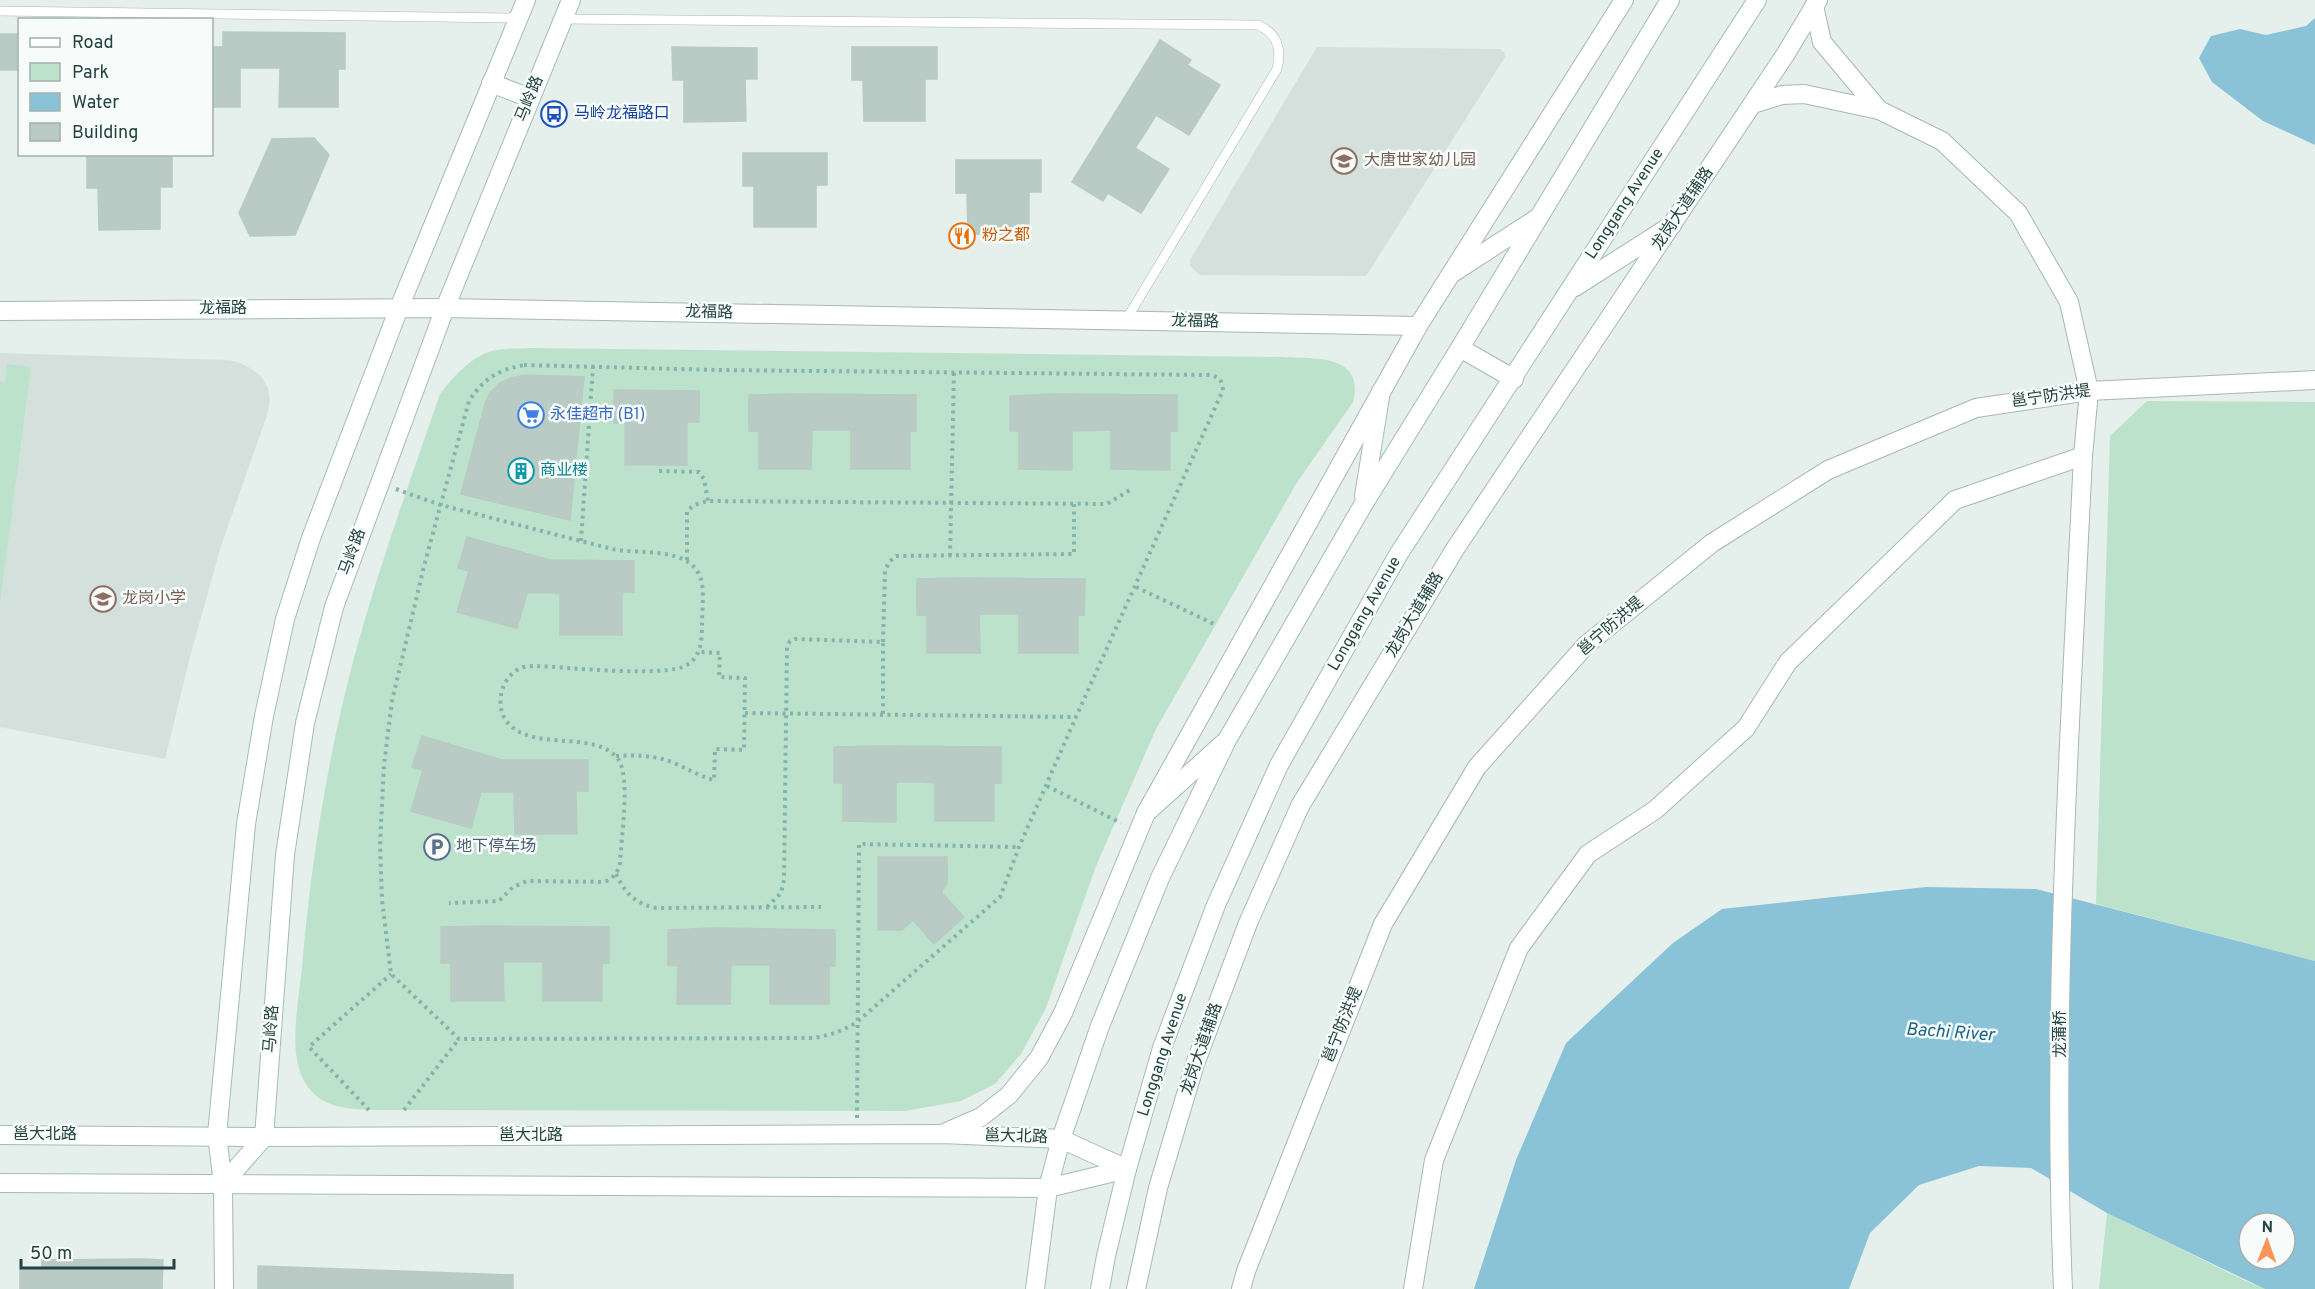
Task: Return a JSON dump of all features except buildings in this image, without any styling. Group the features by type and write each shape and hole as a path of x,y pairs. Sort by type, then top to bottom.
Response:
{"street":[{"path":"224,1289 223,1184 218,1135 246,824 264,716 285,619 311,538 399,308 526,0"},
{"name":"马岭路","path":"264,1137 285,855 305,723 334,607 445,308 571,0"},
{"path":"942,1134 981,1117 1009,1095 1039,1058 1063,1013 1146,813 1418,326 1624,0"},
{"path":"1035,1289 1048,1188 1061,1138 1100,1026 1160,878 1227,740 1362,505 1461,348 1670,0"},
{"name":"Longgang Avenue","path":"1100,1289 1127,1169 1162,1048 1216,905 1279,765 1398,555 1514,379 1757,0"},
{"path":"1816,3 1822,42 1879,110"},
{"name":"龙岗大道辅路","path":"1136,1289 1158,1188 1195,1064 1248,923 1300,806 1455,549 1753,104 1816,3"},
{"path":"492,83 530,98"},
{"path":"1753,104 1782,95 1804,94 1879,110"},
{"name":"龙蒲桥","path":"1879,110 1941,141 2018,213 2069,302 2089,391 2083,456 2061,965 2063,1289"},
{"path":"1451,274 1540,216"},
{"path":"1569,291 1672,225"},
{"name":"龙福路","path":"0,311 445,308 1418,326"},
{"path":"1461,348 1514,379"},
{"name":"邕宁防洪堤","path":"1241,1289 1246,1271 1383,924 1477,767 1586,645 1712,543 1828,470 1976,408 2089,391 2315,380"},
{"path":"1362,505 1381,391"},
{"path":"1413,1289 1434,1160 1519,948 1588,854 1655,810 1746,728 1788,662 1955,500 2083,456"},
{"path":"1146,813 1227,740"},
{"name":"邕大北路","path":"0,1135 264,1137 942,1134 1061,1138"},
{"path":"223,1184 264,1137"},
{"path":"1061,1138 1127,1169"},
{"path":"0,1183 1048,1188 1127,1169"}],"lane":[{"path":"0,11 518,18"},
{"path":"562,19 1258,25 1269,30 1276,39 1279,61 1277,69 1126,320"}],"path":[{"path":"524,365 706,370 954,372 1209,375 1218,376 1223,390 1076,717 1000,897 857,1022 831,1035 814,1038 459,1039 391,974 382,900 380,845 384,765 392,701 424,566 469,401 477,389 488,378 504,369 524,365"},
{"path":"581,541 593,366"},
{"path":"950,556 954,372"},
{"path":"659,471 699,472 704,479 708,501"},
{"path":"379,483 441,505 626,552 671,554 687,561 698,572 702,583 702,636 699,652 687,665 672,670 639,671 521,667 507,678 502,691 500,706 509,725 525,736 594,745 607,749 616,756 622,766 625,781 620,863 615,874 604,882 527,881 513,887 498,901 449,903"},
{"path":"687,561 687,511 694,505 708,501 1107,504 1133,488"},
{"path":"883,714 885,571 889,562 896,556 1074,554 1074,504"},
{"path":"1136,587 1216,625"},
{"path":"767,907 781,893 784,880 787,647 790,641 795,639 883,642"},
{"path":"616,756 639,754 656,758 674,763 700,777 714,780 715,749 744,750 745,678 719,677 720,653 699,652"},
{"path":"745,713 1076,717"},
{"path":"1047,786 1138,831"},
{"path":"857,1134 859,844 1020,847"},
{"path":"615,874 623,888 640,904 656,908 821,907"},
{"path":"369,1110 309,1047 391,974"},
{"path":"404,1110 459,1039"}],"shaded area":[{"name":"大唐世家幼儿园","path":"1317,47 1500,49 1504,52 1505,57 1366,276 1200,275 1190,266 1190,260"},
{"name":"龙岗小学","path":"0,353 227,360 250,368 261,376 268,388 270,401 267,415 221,546 191,653 165,759 0,727"}],"green space":[{"path":"530,348 1282,357 1322,359 1334,362 1344,367 1351,375 1355,386 1353,402 1296,484 1156,729 1096,866 1046,1008 1021,1054 995,1084 961,1101 905,1111 369,1110 349,1109 331,1104 315,1095 303,1079 295,1039 315,850 344,696 373,591 440,394 458,373 479,356 496,350"},
{"path":"7,364 31,367 0,603 0,380 5,384"},
{"path":"2147,401 2315,402 2315,961 2096,904 2110,436"},
{"path":"2107,1213 2248,1282 2265,1289 2099,1289"}],"water":[{"path":"2315,18 2315,145 2263,121 2212,82 2199,58 2211,36 2240,29 2266,35 2306,26"},
{"name":"Bachi River","path":"1926,887 2036,889 2315,961 2315,1289 2265,1289 2107,1213 2031,1168 1979,1166 1919,1185 1870,1233 1849,1289 1474,1289 1516,1160 1566,1043 1673,943 1722,909"}],"place":[{"name":"马岭龙福路口","path":"554,114"},
{"name":"大唐世家幼儿园","path":"1344,161"},
{"name":"粉之都","path":"962,236"},
{"name":"永佳超市 (B1)","path":"531,415"},
{"name":"商业楼","path":"521,471"},
{"name":"龙岗小学","path":"103,599"},
{"name":"地下停车场","path":"437,847"}]}
